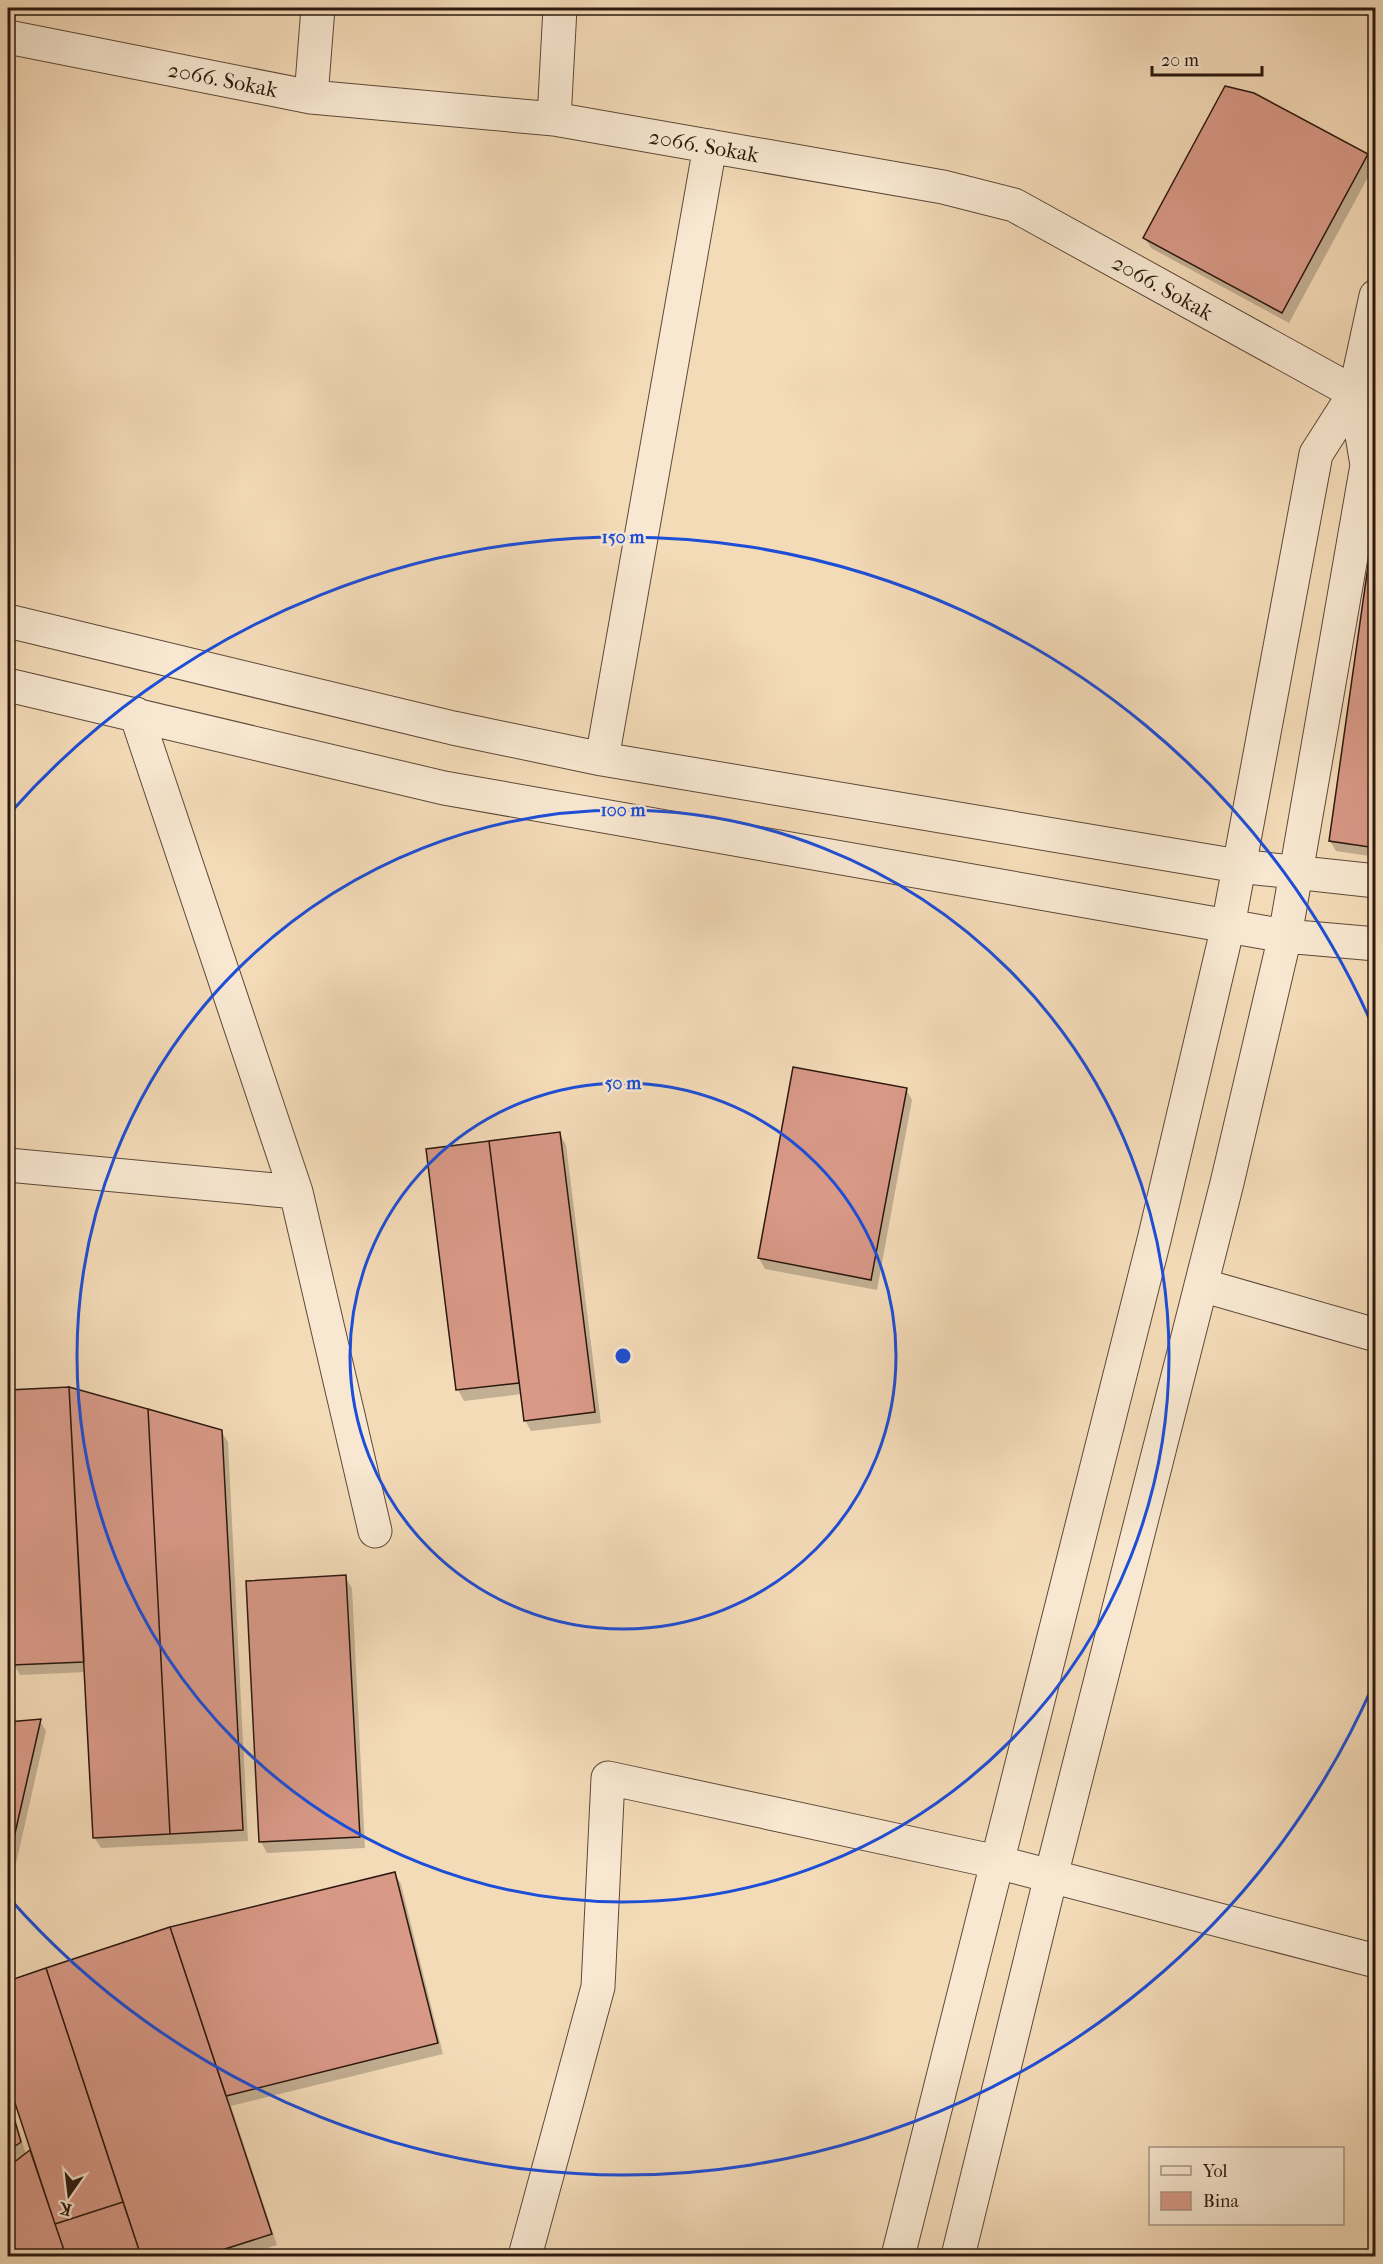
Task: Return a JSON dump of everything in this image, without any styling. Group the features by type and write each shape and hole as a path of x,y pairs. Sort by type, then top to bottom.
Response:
{"street":[{"path":"310,97 318,8"},
{"path":"554,119 560,8"},
{"name":"2066. Sokak","path":"8,37 310,97 554,119 943,187 1014,205 1355,393"},
{"path":"602,759 710,146"},
{"path":"898,2256 1154,1240 1228,926 1316,454 1355,393 1376,296"},
{"path":"958,2256 1051,1876 1201,1285 1285,936 1367,465 1355,393"},
{"path":"8,621 453,728 602,759 1238,866 1376,881"},
{"path":"8,685 444,788 1285,936 1376,944"},
{"path":"136,714 297,1192 375,1531"},
{"path":"8,1165 297,1192"},
{"path":"1201,1285 1376,1335"},
{"path":"525,2256 598,1987 608,1778 997,1862 1376,1961"}],"building":[{"path":"1225,86 1254,93 1368,154 1282,313 1143,238"},
{"path":"1373,531 1376,532 1376,848 1329,841"},
{"path":"793,1067 907,1088 871,1280 758,1258"},
{"path":"560,1132 595,1412 524,1421 489,1141"},
{"path":"489,1141 519,1383 456,1390 426,1149"},
{"path":"69,1387 84,1662 12,1665 8,1575 8,1390"},
{"path":"69,1387 148,1409 170,1834 93,1838"},
{"path":"148,1409 222,1430 243,1830 170,1834"},
{"path":"346,1575 360,1837 259,1842 246,1581"},
{"path":"41,1719 8,1864 8,1722"},
{"path":"395,1872 438,2043 226,2096 170,1927"},
{"path":"170,1927 272,2234 203,2256 141,2256 46,1968"},
{"path":"46,1968 123,2202 55,2224 8,2082 8,1981"},
{"path":"8,2098 21,2142 8,2151"},
{"path":"30,2150 66,2256 8,2256 8,2167"},
{"path":"123,2202 141,2256 66,2256 55,2224"}]}
